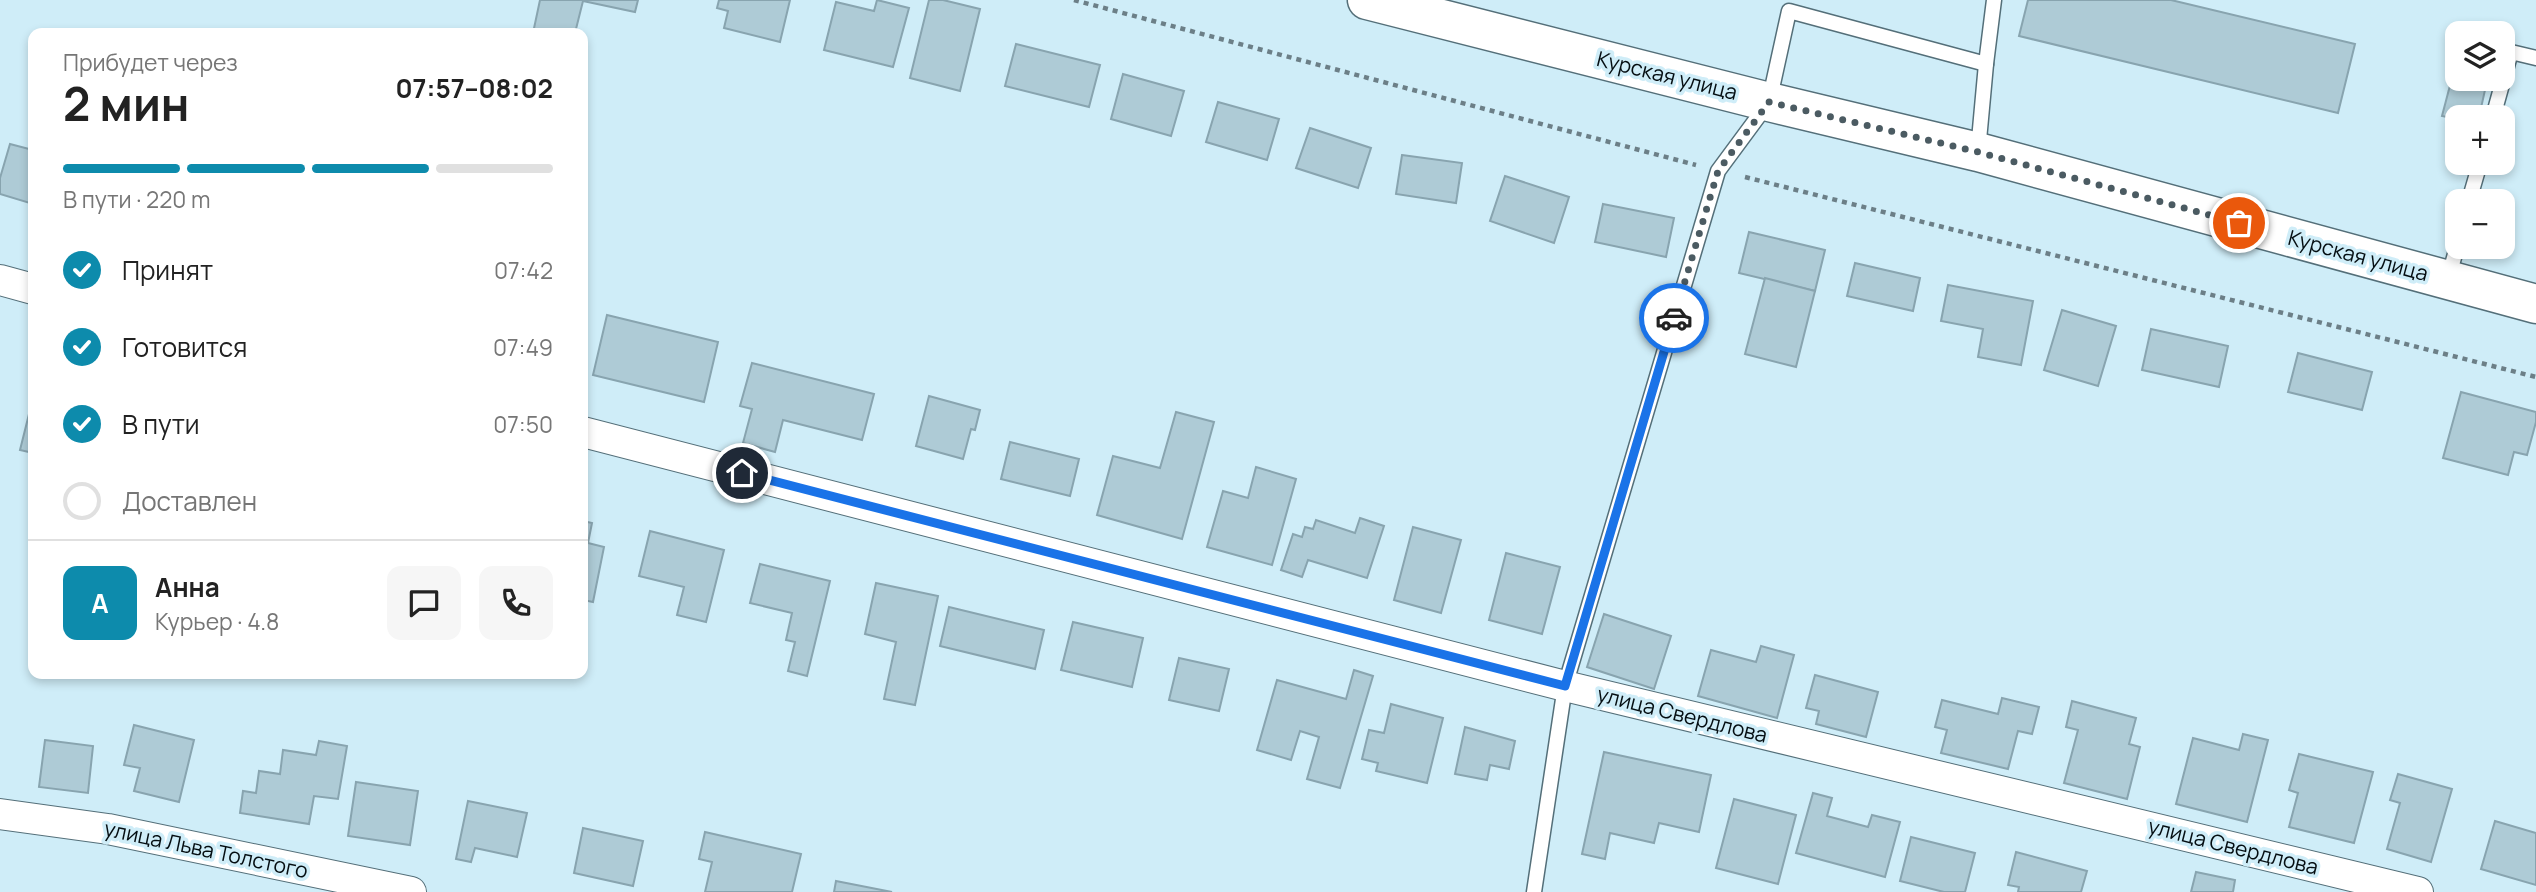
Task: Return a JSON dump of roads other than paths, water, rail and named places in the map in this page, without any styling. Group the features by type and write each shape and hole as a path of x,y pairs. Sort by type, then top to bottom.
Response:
{"street":[{"name":"Курская улица","path":"1367,0 1769,102 2452,264 2536,304"},
{"path":"0,280 28,288"},
{"name":"улица Свердлова","path":"588,433 1565,686 2417,892"},
{"name":"улица Льва Толстого","path":"0,814 108,829 411,892"}],"lane":[{"path":"1978,152 1994,0"},
{"path":"1534,892 1565,686 1718,171 1769,102 1789,11 1986,64"},
{"path":"2496,105 2511,52 2536,58"}]}
